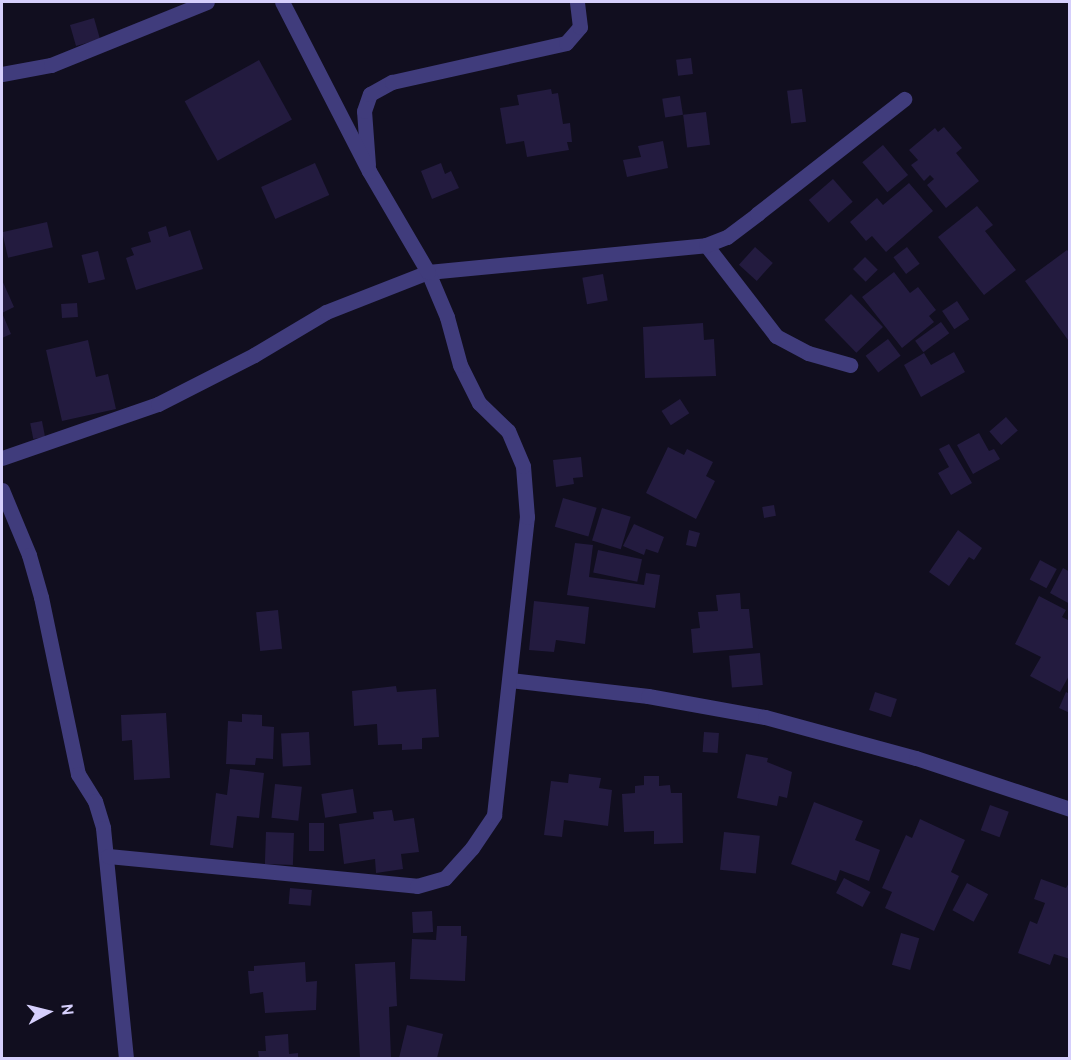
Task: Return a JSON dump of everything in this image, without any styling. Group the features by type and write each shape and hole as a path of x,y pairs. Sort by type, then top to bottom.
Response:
{"street":[{"path":"2,74 51,65 207,2"},
{"path":"108,856 369,884 417,886 446,878 472,848 494,815 527,517 523,466 508,431 479,403 460,365 447,317 428,272 369,171 282,2"},
{"path":"369,171 364,111 370,94 392,82 566,43 580,27 576,2"},
{"path":"2,458 158,404 254,355 326,312 428,272 706,245 727,237 904,99"},
{"path":"706,245 776,336 808,353 850,365"},
{"path":"2,490 29,555 61,680 75,762 95,801 108,856 126,1059"},
{"path":"510,680 648,696 765,717 916,758 1070,809"}],"building":[{"path":"94,18 100,39 76,46 70,25"},
{"path":"691,58 693,74 678,76 676,60"},
{"path":"259,60 292,119 218,161 185,101"},
{"path":"551,89 552,94 558,93 563,124 570,123 572,142 567,142 569,150 527,157 524,141 506,144 500,108 519,105 517,95"},
{"path":"802,89 806,122 791,124 787,91"},
{"path":"680,96 683,115 665,118 662,99"},
{"path":"706,112 710,145 687,148 683,115"},
{"path":"944,127 962,148 956,153 979,181 946,208 927,185 934,179 930,175 924,181 911,165 918,160 909,150 935,128 938,132"},
{"path":"663,141 668,168 627,177 623,160 641,157 638,146"},
{"path":"883,145 908,175 887,192 862,162"},
{"path":"315,163 329,195 275,219 261,187"},
{"path":"441,163 445,174 451,171 459,188 432,199 421,171"},
{"path":"833,179 853,202 829,223 809,200"},
{"path":"909,183 933,211 886,252 872,236 866,241 850,222 877,198 883,205"},
{"path":"977,206 993,225 985,231 1016,270 984,295 938,237"},
{"path":"47,222 53,247 8,258 2,232"},
{"path":"166,226 169,237 190,230 203,269 136,290 126,258 134,255 131,248 151,242 148,232"},
{"path":"755,247 773,263 757,281 739,265"},
{"path":"907,247 920,264 906,274 893,257"},
{"path":"1067,250 1070,253 1068,340 1025,281"},
{"path":"98,251 105,279 89,283 82,255"},
{"path":"865,257 878,270 866,282 853,269"},
{"path":"894,272 910,293 918,287 936,310 929,316 934,322 902,348 862,297"},
{"path":"603,274 608,301 587,304 582,278"},
{"path":"2,280 14,307 2,313"},
{"path":"851,294 883,327 856,353 824,320"},
{"path":"957,301 969,319 954,329 942,311"},
{"path":"77,303 78,317 62,318 61,304"},
{"path":"2,313 11,334 2,338"},
{"path":"941,322 949,333 923,352 915,341"},
{"path":"703,323 704,340 714,339 716,376 645,378 643,327"},
{"path":"888,339 901,356 878,373 866,356"},
{"path":"88,340 96,377 108,374 116,409 62,421 46,350"},
{"path":"954,352 965,372 921,397 904,365 924,353 931,365"},
{"path":"680,399 689,413 671,425 662,411"},
{"path":"1006,417 1018,431 1001,445 989,431"},
{"path":"42,421 45,437 33,439 30,423"},
{"path":"979,433 989,451 994,449 1000,459 973,474 957,445"},
{"path":"949,444 972,483 951,495 938,473 949,467 939,449"},
{"path":"668,447 684,455 687,449 713,462 706,476 715,481 696,519 646,493"},
{"path":"581,457 583,477 573,478 574,484 556,487 553,460"},
{"path":"563,498 597,508 588,536 555,527"},
{"path":"774,505 776,516 764,518 762,507"},
{"path":"602,508 631,517 621,549 592,541"},
{"path":"634,524 664,537 658,553 646,549 644,555 623,546"},
{"path":"689,530 700,533 696,547 686,545"},
{"path":"958,530 982,548 974,560 969,557 949,586 929,572"},
{"path":"575,543 593,545 589,577 644,585 646,573 660,575 655,608 567,595"},
{"path":"598,550 642,559 637,582 593,572"},
{"path":"1040,560 1057,569 1046,588 1030,579"},
{"path":"1063,568 1070,572 1070,604 1050,593"},
{"path":"740,593 741,609 749,609 753,648 693,653 691,629 700,628 698,612 718,611 716,595"},
{"path":"1039,596 1066,610 1062,617 1070,621 1070,674 1060,692 1030,676 1041,657 1015,644"},
{"path":"534,601 589,607 585,644 556,640 554,652 529,650"},
{"path":"278,610 282,649 260,651 256,612"},
{"path":"760,653 763,685 732,688 729,656"},
{"path":"396,686 397,692 436,689 439,737 422,738 422,749 402,750 402,744 378,745 377,724 354,726 352,691"},
{"path":"875,692 897,699 891,717 869,710"},
{"path":"1066,692 1070,694 1070,713 1059,708"},
{"path":"166,713 170,778 134,780 132,740 122,741 121,715"},
{"path":"242,714 262,715 262,726 274,727 273,759 256,758 255,765 226,764 228,721 242,722"},
{"path":"309,732 311,765 283,766 281,733"},
{"path":"704,732 719,733 718,753 703,752"},
{"path":"746,754 768,758 767,762 792,772 787,798 779,796 777,806 737,798"},
{"path":"230,769 264,773 259,818 237,816 233,848 210,845 216,793 227,795"},
{"path":"569,774 601,778 599,788 612,790 608,826 564,820 562,837 544,835 551,781 568,783"},
{"path":"644,776 659,776 659,786 670,785 671,793 682,793 683,843 654,844 654,831 624,832 622,794 635,793 635,786 644,785"},
{"path":"275,784 302,787 298,821 271,818"},
{"path":"353,789 357,813 325,818 321,794"},
{"path":"814,802 863,821 855,840 880,850 869,881 840,870 836,881 791,864"},
{"path":"990,805 1009,812 1000,837 981,830"},
{"path":"392,810 394,821 414,818 419,852 401,854 403,869 376,873 375,859 344,864 339,824 374,819 373,812"},
{"path":"920,819 965,840 951,872 959,876 934,931 885,908 892,892 882,888 906,835 912,838"},
{"path":"309,823 324,823 324,851 309,851"},
{"path":"266,832 294,833 293,865 265,864"},
{"path":"724,832 760,836 756,874 720,870"},
{"path":"844,878 870,892 863,907 836,893"},
{"path":"1041,879 1066,888 1070,881 1070,959 1054,954 1050,965 1018,953 1030,921 1037,924 1045,903 1034,899"},
{"path":"967,883 988,894 974,922 952,910"},
{"path":"290,888 312,890 311,906 289,904"},
{"path":"432,911 433,932 413,933 412,912"},
{"path":"437,926 461,926 461,936 467,936 465,981 410,979 412,939 436,940"},
{"path":"901,933 919,938 910,970 892,965"},
{"path":"305,962 306,982 317,981 316,1010 265,1013 263,992 250,994 248,971 254,971 254,966"},
{"path":"395,962 397,1006 389,1007 391,1058 360,1058 355,964"},
{"path":"407,1025 443,1034 437,1058 399,1058"},
{"path":"288,1034 289,1054 298,1053 298,1058 259,1058 258,1051 266,1051 265,1036"}]}
